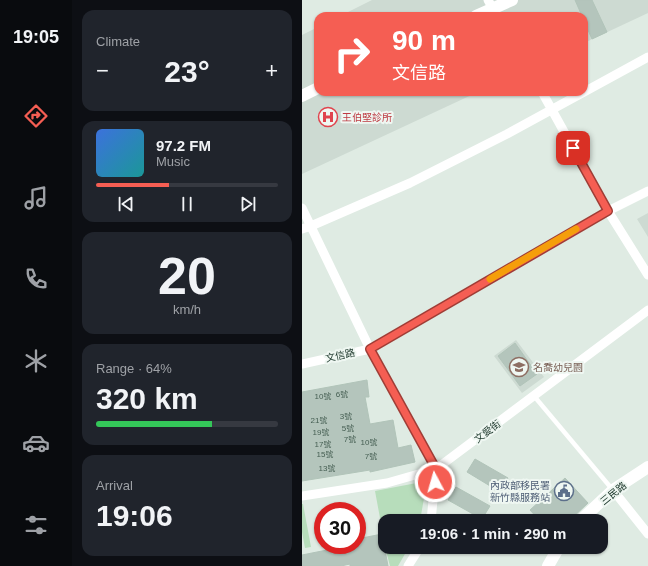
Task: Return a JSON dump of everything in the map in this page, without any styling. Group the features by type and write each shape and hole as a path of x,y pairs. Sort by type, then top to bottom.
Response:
{"street":[{"path":"493,8 512,0"},
{"path":"588,90 648,57"},
{"path":"302,96 314,90"},
{"path":"544,96 608,211 648,275"},
{"path":"306,227 410,184 576,96"},
{"name":"文信路","path":"302,364 370,349 608,211 648,191"},
{"path":"302,208 306,227 370,349 436,469 432,514"},
{"name":"文愛街","path":"302,496 387,483 436,469 648,310"},
{"name":"三民路","path":"587,514 613,490 648,467"},
{"path":"613,490 648,534"},
{"path":"408,566 416,554"},
{"path":"548,566 555,554"}],"lane":[{"path":"534,396 613,490"}],"shaded area":[{"path":"372,0 648,0 648,13 588,41 588,12 348,12"},
{"path":"314,29 314,96 469,96 302,174 302,35"},
{"path":"648,213 648,237 637,219"},
{"name":"名喬幼兒園","path":"516,340 544,377 522,393 494,356"}],"green space":[{"path":"427,481 421,514 379,514 375,491"},
{"path":"302,504 311,547 305,548 302,532"},
{"path":"387,554 405,554 398,566 390,566"}],"building":[{"path":"575,0 592,0 607,32 592,39 588,30 588,12 580,12"},
{"name":"名喬幼兒園","path":"515,343 537,374 520,386 498,356"},
{"path":"367,380 369,397 365,397 370,424 393,420 398,448 411,445 415,462 370,472 370,470 302,481 302,392"},
{"path":"475,459 508,478 500,492 467,472"},
{"name":"內政部移民署 新竹縣服務站","path":"565,478 588,503 576,514 534,514 530,510"},
{"path":"456,487 490,506 485,514 473,514 448,500"},
{"path":"378,535 378,554 386,554 388,566 350,566 350,564 341,566 302,566 302,555 314,553 314,554 366,554 366,537"}],"slow traffic":[{"path":"490,279 576,229"}],"place":[{"name":"王伯堅診所","path":"328,117"},
{"name":"名喬幼兒園","path":"519,367"},
{"name":"內政部移民署 新竹縣服務站","path":"564,491"}],"route":[{"path":"435,482 436,469 370,349 545,246 608,211 573,148"}]}
